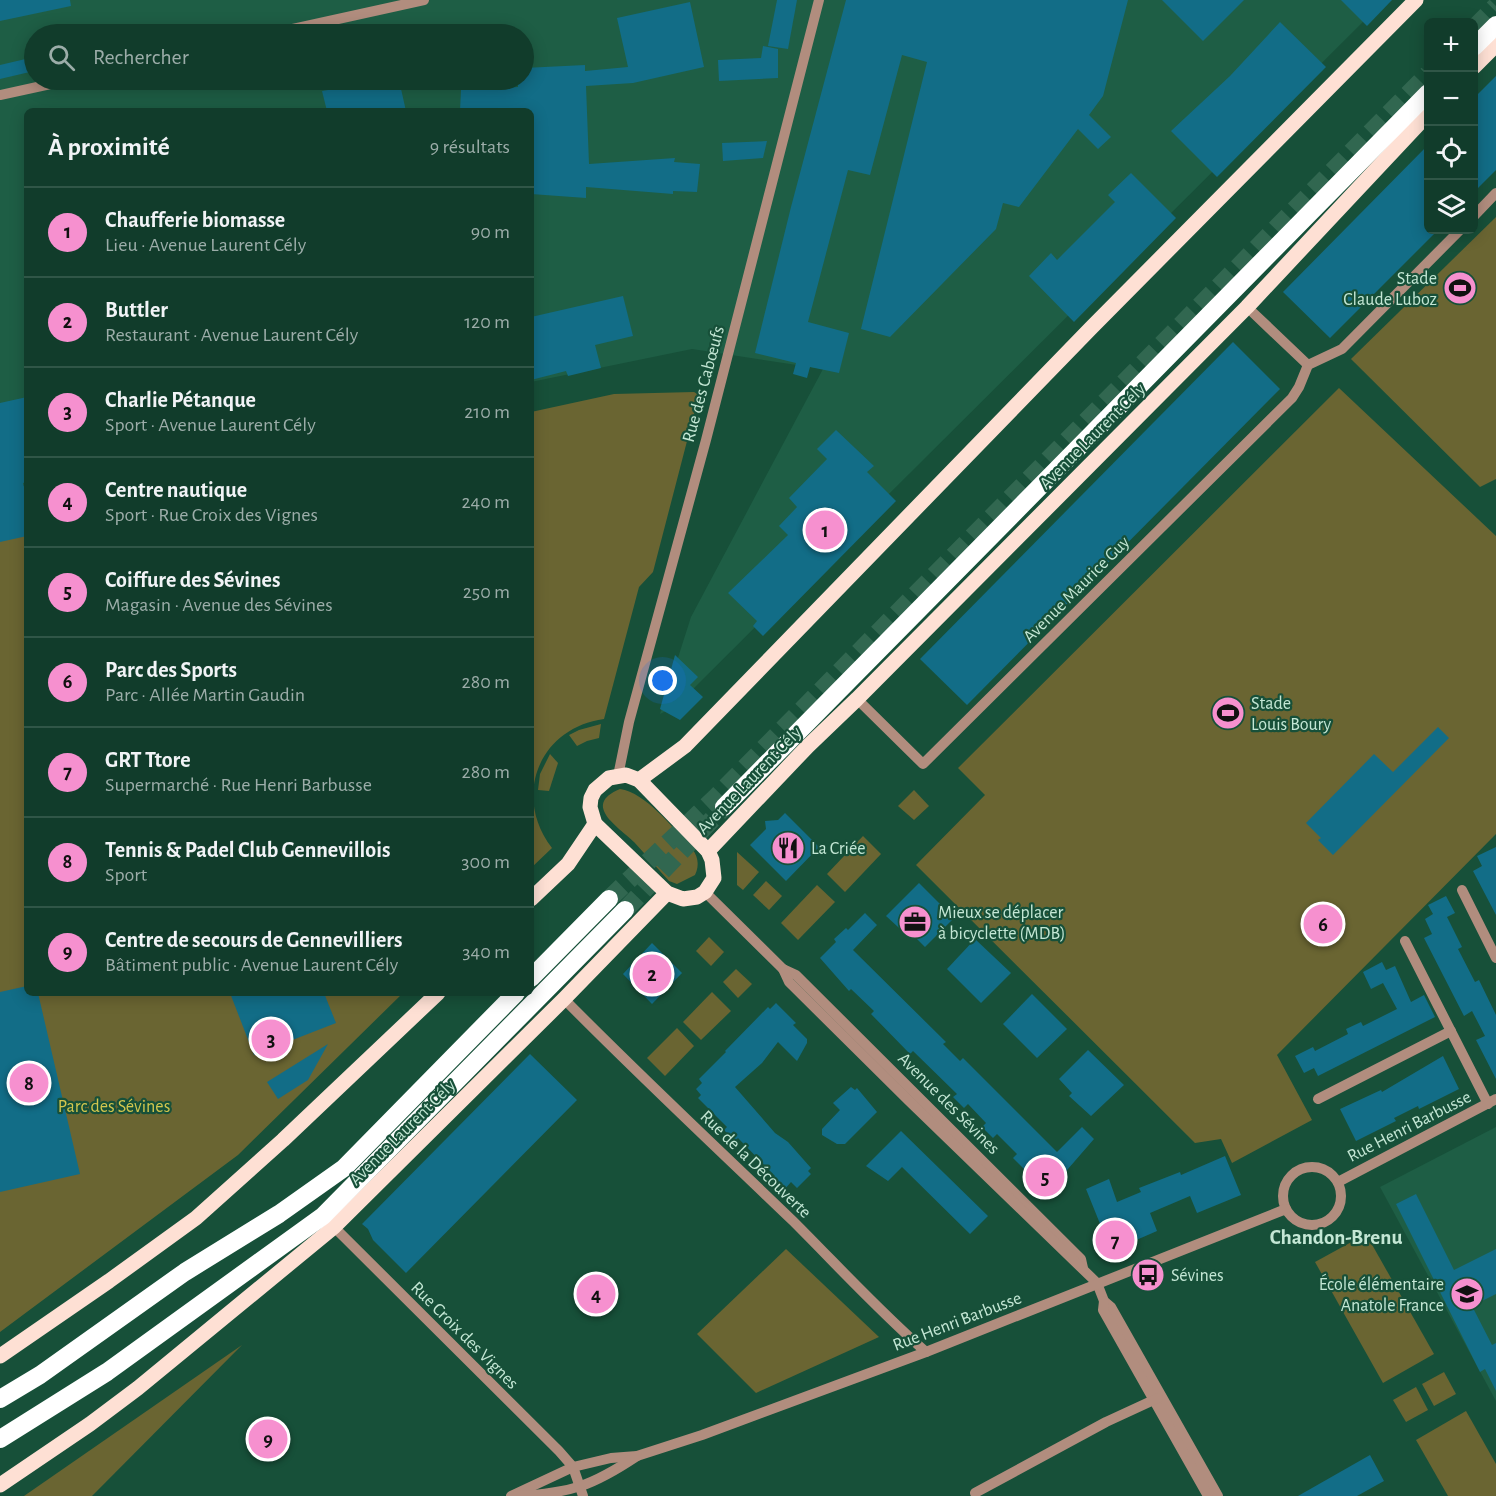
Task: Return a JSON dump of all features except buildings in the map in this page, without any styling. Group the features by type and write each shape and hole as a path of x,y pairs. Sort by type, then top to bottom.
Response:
{"highway":[{"path":"1478,43 1496,25"},
{"path":"724,807 1424,97"},
{"path":"534,975 609,899"},
{"path":"0,1439 106,1372 323,1216 625,910"},
{"path":"0,1399 40,1374 185,1272 279,1214 344,1168 513,996"}],"main road":[{"path":"639,780 686,746 1091,328 1416,0"},
{"path":"1478,62 1496,45"},
{"name":"Avenue Laurent Cély","path":"705,892 714,878 708,851 808,746 1248,307 1424,118"},
{"path":"705,892 698,897 683,899 667,893 594,824 590,807 591,798 602,783 618,776 632,776 639,780 708,851"},
{"path":"534,896 568,864 594,824"},
{"name":"Avenue Laurent Cély","path":"0,1485 90,1424 138,1388 334,1227 564,999 667,893"},
{"path":"0,1356 110,1281 196,1218 283,1140 435,996"}],"street":[{"path":"315,24 424,0"},
{"name":"Rue des Cabœufs","path":"618,776 629,722 709,428 819,0"},
{"path":"0,95 24,90"},
{"path":"1478,211 1496,193"},
{"path":"1248,307 1308,365 1342,349 1456,234"},
{"name":"Avenue Maurice Guy","path":"857,699 923,764 1292,398 1308,365"},
{"path":"1462,890 1496,958"},
{"name":"Avenue des Sévines","path":"705,892 783,969 789,982 1097,1283"},
{"path":"1406,941 1451,1031 1492,1102"},
{"name":"Rue de la Découverte","path":"564,999 634,1070 794,1222 905,1334 926,1352"},
{"path":"1318,1099 1451,1031"},
{"name":"Rue Henri Barbusse","path":"1338,1182 1492,1102"},
{"name":"Rue Henri Barbusse","path":"1304,1168 1323,1169 1332,1174 1338,1182 1341,1200 1339,1208 1326,1222 1308,1225 1299,1222 1286,1209 1284,1201 1286,1185 1296,1172 1304,1168"},
{"name":"Rue Henri Barbusse","path":"512,1496 573,1467 611,1458 637,1456 702,1435 926,1352 1286,1209"},
{"name":"Rue Croix des Vignes","path":"334,1227 551,1443 573,1467 583,1492"},
{"path":"1097,1283 1104,1301 1103,1310 1218,1496"},
{"path":"975,1493 1106,1422 1157,1398"},
{"path":"1157,1398 1208,1496"},
{"name":"Rue Henri Barbusse","path":"512,1496 583,1492 637,1456"}],"shaded area":[{"path":"0,0 1385,0 676,706 660,714 691,617 823,369 692,349 534,381 534,108 24,108 24,485 0,490"},
{"name":"École élémentaire Anatole France","path":"1496,1127 1496,1401 1380,1187"}],"green space":[{"name":"Stade Claude Luboz","path":"1496,217 1496,479 1480,487 1351,359"},
{"name":"Stade Louis Boury","path":"1339,388 1496,536 1496,834 1277,1055 1312,1120 1232,1163 1221,1139 1195,1143 916,865 985,795 958,768"},
{"path":"694,392 699,395 653,572 639,587 604,719 581,725 563,736 548,750 539,767 534,787 534,411 614,394"},
{"name":"Parc des Sévines","path":"24,522 24,996 400,996 238,1155 0,1332 0,527"},
{"path":"601,724 599,738 577,746 569,735 579,730"},
{"path":"550,754 558,763 549,791 538,790 540,774"},
{"path":"620,789 630,792 649,804 690,846 697,860 695,875 677,884 669,881 634,842 613,823 603,809 604,802 609,795"},
{"path":"914,790 929,806 914,820 898,806"},
{"path":"534,807 540,828 552,848 534,865"},
{"path":"863,836 881,854 845,892 827,874"},
{"path":"737,852 759,872 743,890 737,885"},
{"path":"766,881 782,896 769,910 753,895"},
{"path":"817,885 835,902 798,940 781,923"},
{"path":"709,937 724,952 711,966 696,951"},
{"path":"736,969 752,984 738,998 723,982"},
{"path":"712,992 731,1011 701,1040 683,1022"},
{"path":"677,1028 694,1046 665,1076 647,1058"},
{"path":"1366,1234 1434,1354 1383,1383 1315,1262"},
{"path":"786,1249 879,1337 756,1393 697,1334"},
{"path":"242,1345 92,1496 24,1496"},
{"path":"1444,1372 1456,1394 1434,1406 1422,1384"},
{"path":"1416,1387 1428,1410 1406,1422 1393,1400"},
{"path":"1466,1411 1496,1464 1496,1496 1448,1496 1416,1440"}],"tunnel":[{"path":"1478,24 1496,6"},
{"path":"609,899 715,798 1424,78"},
{"path":"625,910 724,807"}],"place":[{"name":"Stade Claude Luboz","path":"1460,288"},
{"name":"Chaufferie biomasse","path":"825,530"},
{"name":"Stade Louis Boury","path":"1228,713"},
{"name":"La Criée","path":"788,848"},
{"name":"Mieux se déplacer à bicyclette (MDB)","path":"915,922"},
{"name":"Parc des Sports","path":"1323,924"},
{"name":"Buttler","path":"652,974"},
{"name":"Charlie Pétanque","path":"271,1039"},
{"name":"Tennis & Padel Club Gennevillois","path":"29,1083"},
{"name":"Coiffure des Sévines","path":"1045,1177"},
{"name":"GRT Ttore","path":"1115,1240"},
{"name":"Sévines","path":"1148,1275"},
{"name":"Centre nautique","path":"596,1294"},
{"name":"École élémentaire Anatole France","path":"1467,1294"},
{"name":"Centre de secours de Gennevilliers","path":"268,1439"}],"district":[{"name":"Chandon-Brenu","path":"1336,1237"}]}
